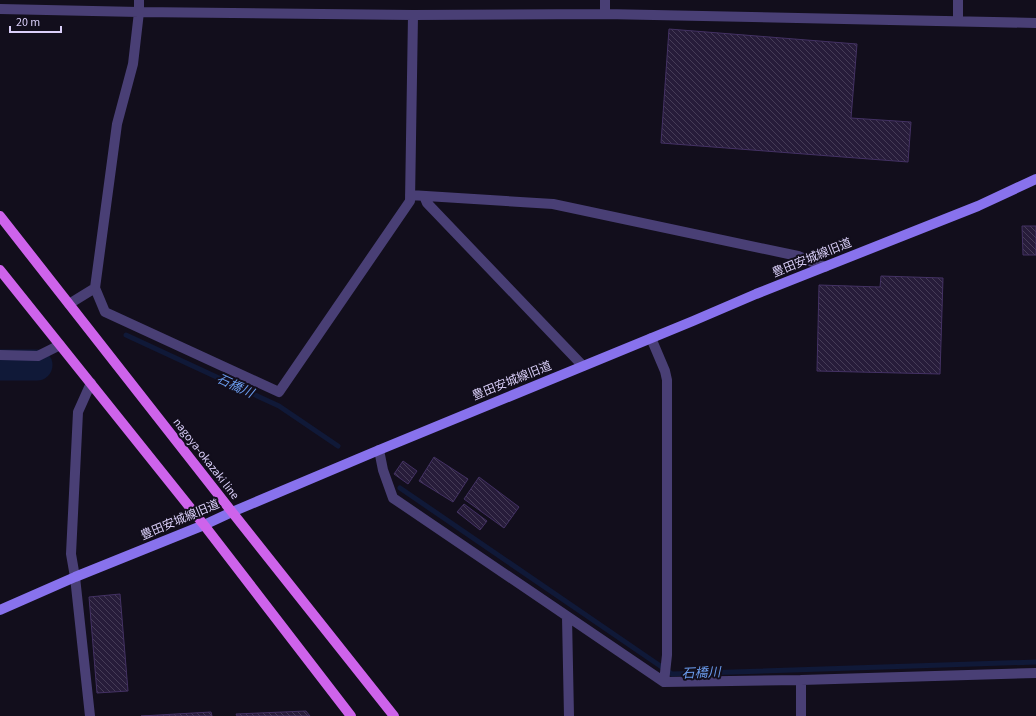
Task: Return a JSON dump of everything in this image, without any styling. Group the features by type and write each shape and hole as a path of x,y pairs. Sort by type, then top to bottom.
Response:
{"main road":[{"name":"nagoya-okazaki line","path":"0,216 394,716"},
{"path":"0,270 204,525 351,716"}],"street":[{"path":"140,0 133,64 117,124 96,288 105,312 279,392 410,201 413,15"},
{"path":"605,0 605,14"},
{"path":"958,0 958,21"},
{"path":"0,10 413,15 605,14 1036,23"},
{"name":"豊田安城線旧道","path":"0,610 75,577 204,525 379,450 756,294 978,206 1036,179"},
{"path":"410,195 553,204 798,256 825,266"},
{"path":"424,196 427,203 583,366"},
{"path":"69,304 96,288"},
{"path":"651,338 665,372 666,380 667,655 664,680"},
{"path":"0,355 38,356 60,345"},
{"path":"90,716 75,577 70,554 78,412 91,384"},
{"path":"379,450 383,470 393,498 568,617 664,680 801,680 1036,673"},
{"path":"568,617 569,716"},
{"path":"801,680 801,716"}],"building":[{"path":"669,29 857,44 851,118 911,122 908,162 661,143"},
{"path":"1022,226 1036,226 1036,255 1023,255"},
{"path":"881,276 943,278 940,374 817,371 819,285 880,287"},
{"path":"434,457 468,479 453,502 419,481"},
{"path":"403,461 417,471 408,484 394,474"},
{"path":"479,477 519,507 504,528 464,499"},
{"path":"464,504 487,521 480,530 457,512"},
{"path":"120,594 128,691 97,693 89,597"},
{"path":"306,711 310,716 237,716 236,714"},
{"path":"211,712 212,716 141,716"}],"waterway":[{"name":"石橋川","path":"126,335 279,406 338,446"},
{"name":"石橋川","path":"0,365 37,365"},
{"name":"石橋川","path":"400,488 672,674 1036,662"}]}
